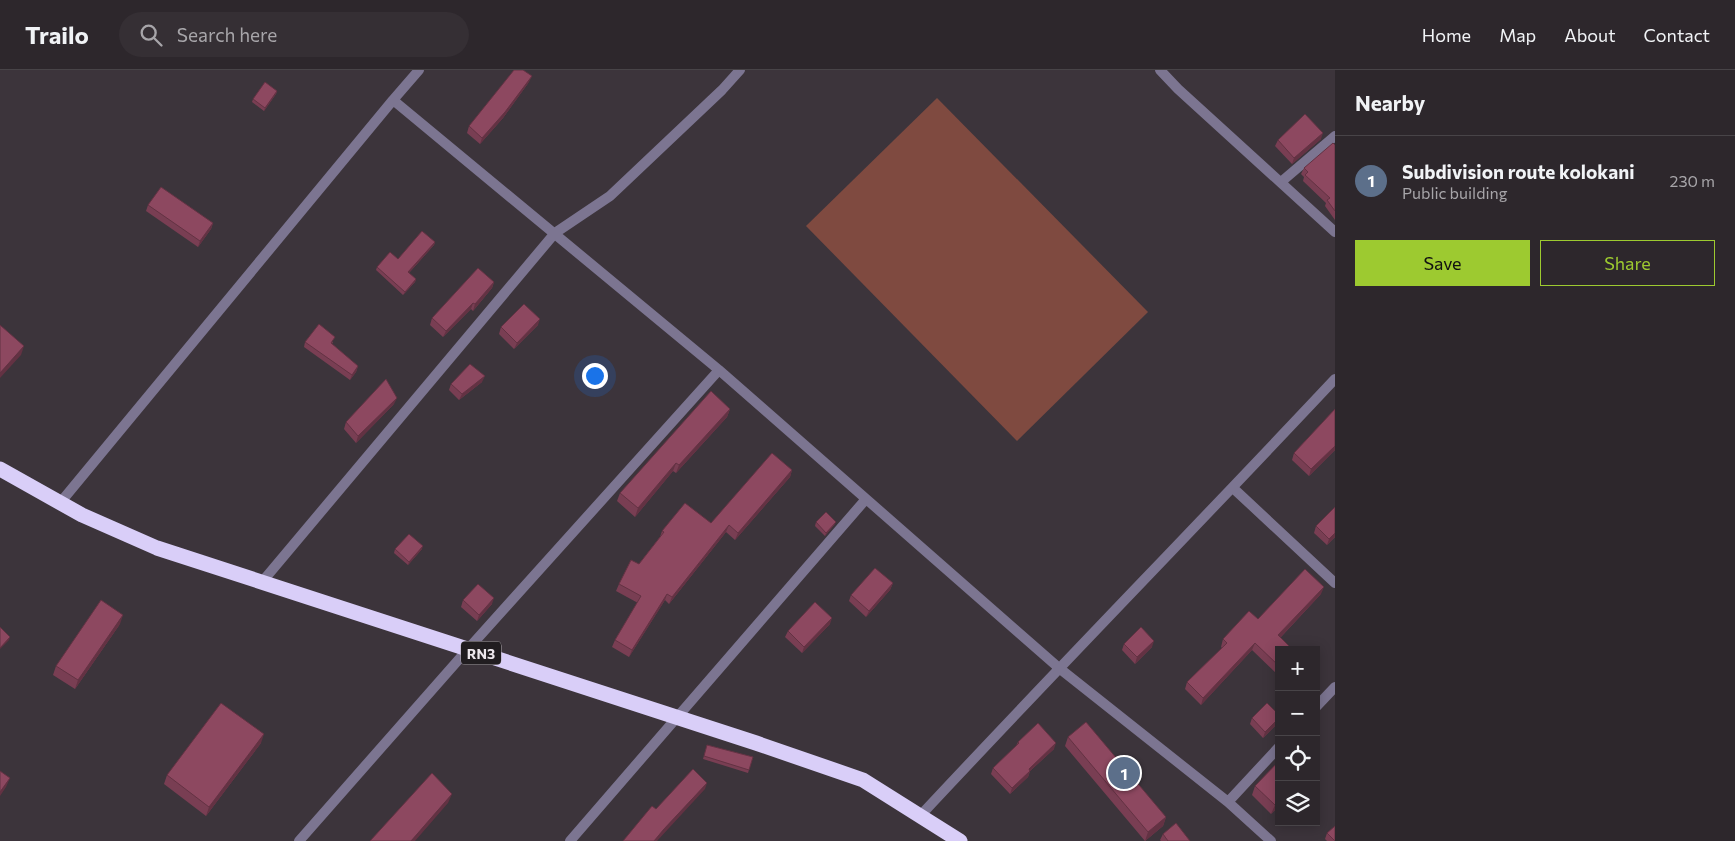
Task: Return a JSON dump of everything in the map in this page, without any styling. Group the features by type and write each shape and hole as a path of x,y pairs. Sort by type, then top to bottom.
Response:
{"highway":[{"name":"RN3","path":"0,469 82,516 156,548 678,717 863,780 960,841"}],"street":[{"path":"60,502 392,100 419,70"},
{"path":"262,582 555,233 610,196 722,90 740,70"},
{"path":"1160,70 1178,89 1335,232"},
{"path":"392,100 719,370 1059,668 1228,802 1271,841"},
{"path":"1281,182 1335,136"},
{"path":"299,841 468,649 719,370"},
{"path":"920,816 1335,379"},
{"path":"1233,488 1335,583"},
{"path":"570,841 866,499"},
{"path":"1320,703 1335,687"},
{"path":"1228,802 1275,751"}],"shaded area":[{"path":"937,98 1148,312 1017,441 806,226"}],"building":[{"path":"514,70 523,70 532,76 505,112 482,138 469,126"},
{"path":"265,82 277,91 265,108 253,99"},
{"path":"1305,114 1323,133 1294,158 1278,140"},
{"path":"1333,143 1335,145 1335,211 1327,200 1330,198 1305,175 1308,172 1304,168"},
{"path":"161,187 213,223 200,241 148,205"},
{"path":"422,231 435,242 408,272 416,279 405,292 377,267 390,252 398,259"},
{"path":"478,268 494,282 475,304 473,303 446,331 432,318"},
{"path":"524,304 540,319 517,343 501,327"},
{"path":"319,324 335,337 331,343 358,366 352,375 305,342"},
{"path":"0,325 24,346 0,373"},
{"path":"470,364 485,376 462,394 451,384"},
{"path":"386,379 397,398 358,436 346,422"},
{"path":"711,391 730,409 679,465 676,463 638,508 620,493"},
{"path":"1335,409 1335,446 1311,469 1294,453"},
{"path":"772,453 792,470 738,533 729,525 672,597 667,594 632,650 615,640 641,596 619,584 631,560 639,564 664,532 662,531 685,503 711,523"},
{"path":"1335,507 1335,533 1329,539 1316,526"},
{"path":"826,512 836,522 826,533 816,522"},
{"path":"409,534 423,546 409,562 395,549"},
{"path":"875,568 893,583 869,611 851,595"},
{"path":"1305,569 1324,587 1278,635 1289,646 1275,646 1275,662 1255,643 1203,698 1187,682 1227,643 1223,639 1249,611 1258,619"},
{"path":"478,584 494,598 479,615 463,600"},
{"path":"101,600 123,615 78,680 56,666"},
{"path":"815,602 832,618 804,647 788,631"},
{"path":"0,627 10,637 0,648"},
{"path":"1141,627 1154,641 1137,657 1124,644"},
{"path":"221,703 264,734 209,807 167,775"},
{"path":"1267,703 1275,711 1275,722 1265,732 1252,718"},
{"path":"1086,722 1166,817 1148,832 1068,737"},
{"path":"1038,723 1056,743 1012,788 993,768"},
{"path":"707,745 753,757 749,770 704,756"},
{"path":"1275,765 1275,805 1255,786"},
{"path":"693,769 707,783 654,841 623,841 652,806 656,809"},
{"path":"0,771 10,778 0,792"},
{"path":"432,773 452,794 411,841 370,841"},
{"path":"1176,823 1190,841 1168,841 1163,834"},
{"path":"1335,826 1335,841 1327,833"}],"place":[{"name":"Subdivision route kolokani","path":"1124,773"}]}
